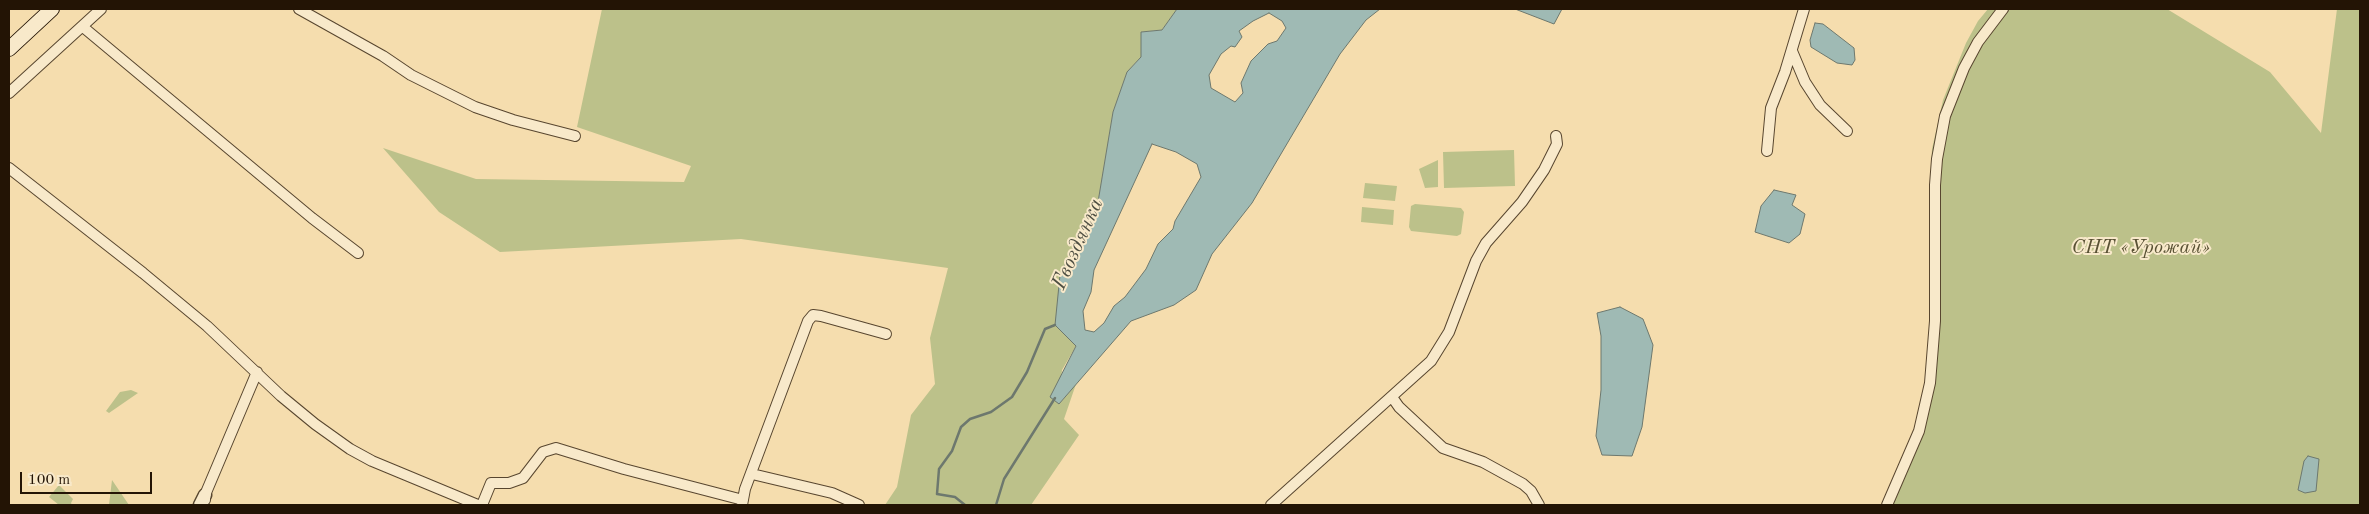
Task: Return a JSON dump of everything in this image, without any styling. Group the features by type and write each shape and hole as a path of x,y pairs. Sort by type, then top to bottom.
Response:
{"main road":[{"path":"9,49 52,9"}],"street":[{"path":"9,93 101,9"},
{"path":"298,9 383,56 411,75 476,107 513,120 575,136"},
{"path":"1767,151 1772,108 1804,9"},
{"path":"1888,505 1919,431 1930,383 1935,321 1935,185 1937,159 1945,116 1964,68 1992,22 2003,9"},
{"path":"83,27 312,218 358,253"},
{"path":"1792,51 1805,82 1820,105 1847,131"},
{"path":"1271,505 1429,364 1439,351 1449,332 1476,261 1486,243 1522,202 1544,170 1556,144 1556,136"},
{"path":"9,168 215,333 288,402 350,449 372,461 478,505"},
{"path":"482,505 491,483 509,483 523,478 543,452 556,448 743,503 808,321 813,315 886,334"},
{"path":"204,502 257,372"},
{"path":"1392,397 1399,407 1443,448 1483,462 1518,480 1532,491 1539,505"},
{"path":"752,474 832,493 859,505"}],"green space":[{"path":"602,9 1177,9 1162,30 1141,32 1141,57 1127,72 1113,112 1098,203 1086,221 1076,245 1076,346 1062,370 1059,404 1076,384 1064,419 1079,435 1031,505 885,505 897,487 911,415 935,384 930,338 948,268 741,239 500,252 439,212 383,148 476,179 684,182 691,166 577,127"},
{"name":"СНТ «Урожай»","path":"1988,9 2167,9 2270,72 2321,133 2337,9 2360,9 2360,505 1883,505 1913,433 1926,384 1931,328 1929,206 1932,149 1943,100 1966,43 1978,21"},
{"path":"1514,150 1515,186 1444,188 1443,152"},
{"path":"1438,160 1438,187 1425,188 1419,169"},
{"path":"1365,183 1397,186 1395,201 1363,198"},
{"path":"1415,204 1461,208 1464,212 1461,234 1457,236 1411,231 1409,227 1411,206"},
{"path":"1362,207 1394,210 1393,225 1361,222"},
{"path":"131,390 138,393 109,413 106,411 120,392"},
{"path":"112,480 129,505 109,505"},
{"path":"59,485 73,499 72,505 59,505 49,497"}],"water":[{"path":"1177,9 1380,9 1366,20 1340,54 1252,203 1212,254 1196,290 1174,305 1131,321 1059,404 1050,397 1076,346 1055,325 1060,275 1086,221 1098,202 1113,112 1127,72 1141,57 1141,32 1162,30","holes":["1269,13 1282,21 1286,28 1277,41 1268,44 1251,61 1241,83 1243,93 1235,102 1211,88 1209,75 1221,54 1231,46 1235,47 1242,37 1239,31","1152,144 1176,152 1197,164 1201,177 1175,221 1173,229 1158,244 1146,269 1125,297 1114,306 1104,323 1094,332 1085,330 1083,311 1091,292 1094,270"]},
{"path":"1515,9 1562,9 1554,24"},
{"path":"1815,23 1823,24 1854,48 1855,60 1852,65 1837,63 1811,47 1810,40"},
{"path":"1774,190 1796,195 1792,205 1805,214 1800,234 1789,243 1755,232 1761,206"},
{"path":"1620,307 1643,319 1653,345 1642,427 1632,456 1602,455 1596,436 1601,390 1601,336 1597,313"},
{"path":"2308,456 2319,459 2316,491 2305,493 2298,490 2304,461"}],"waterway":[{"path":"965,505 955,497 937,494 939,469 952,451 961,427 970,419 991,412 1012,397 1027,372 1045,329 1055,325"},
{"name":"Гвоздянка","path":"996,505 1004,479 1055,398"}]}
